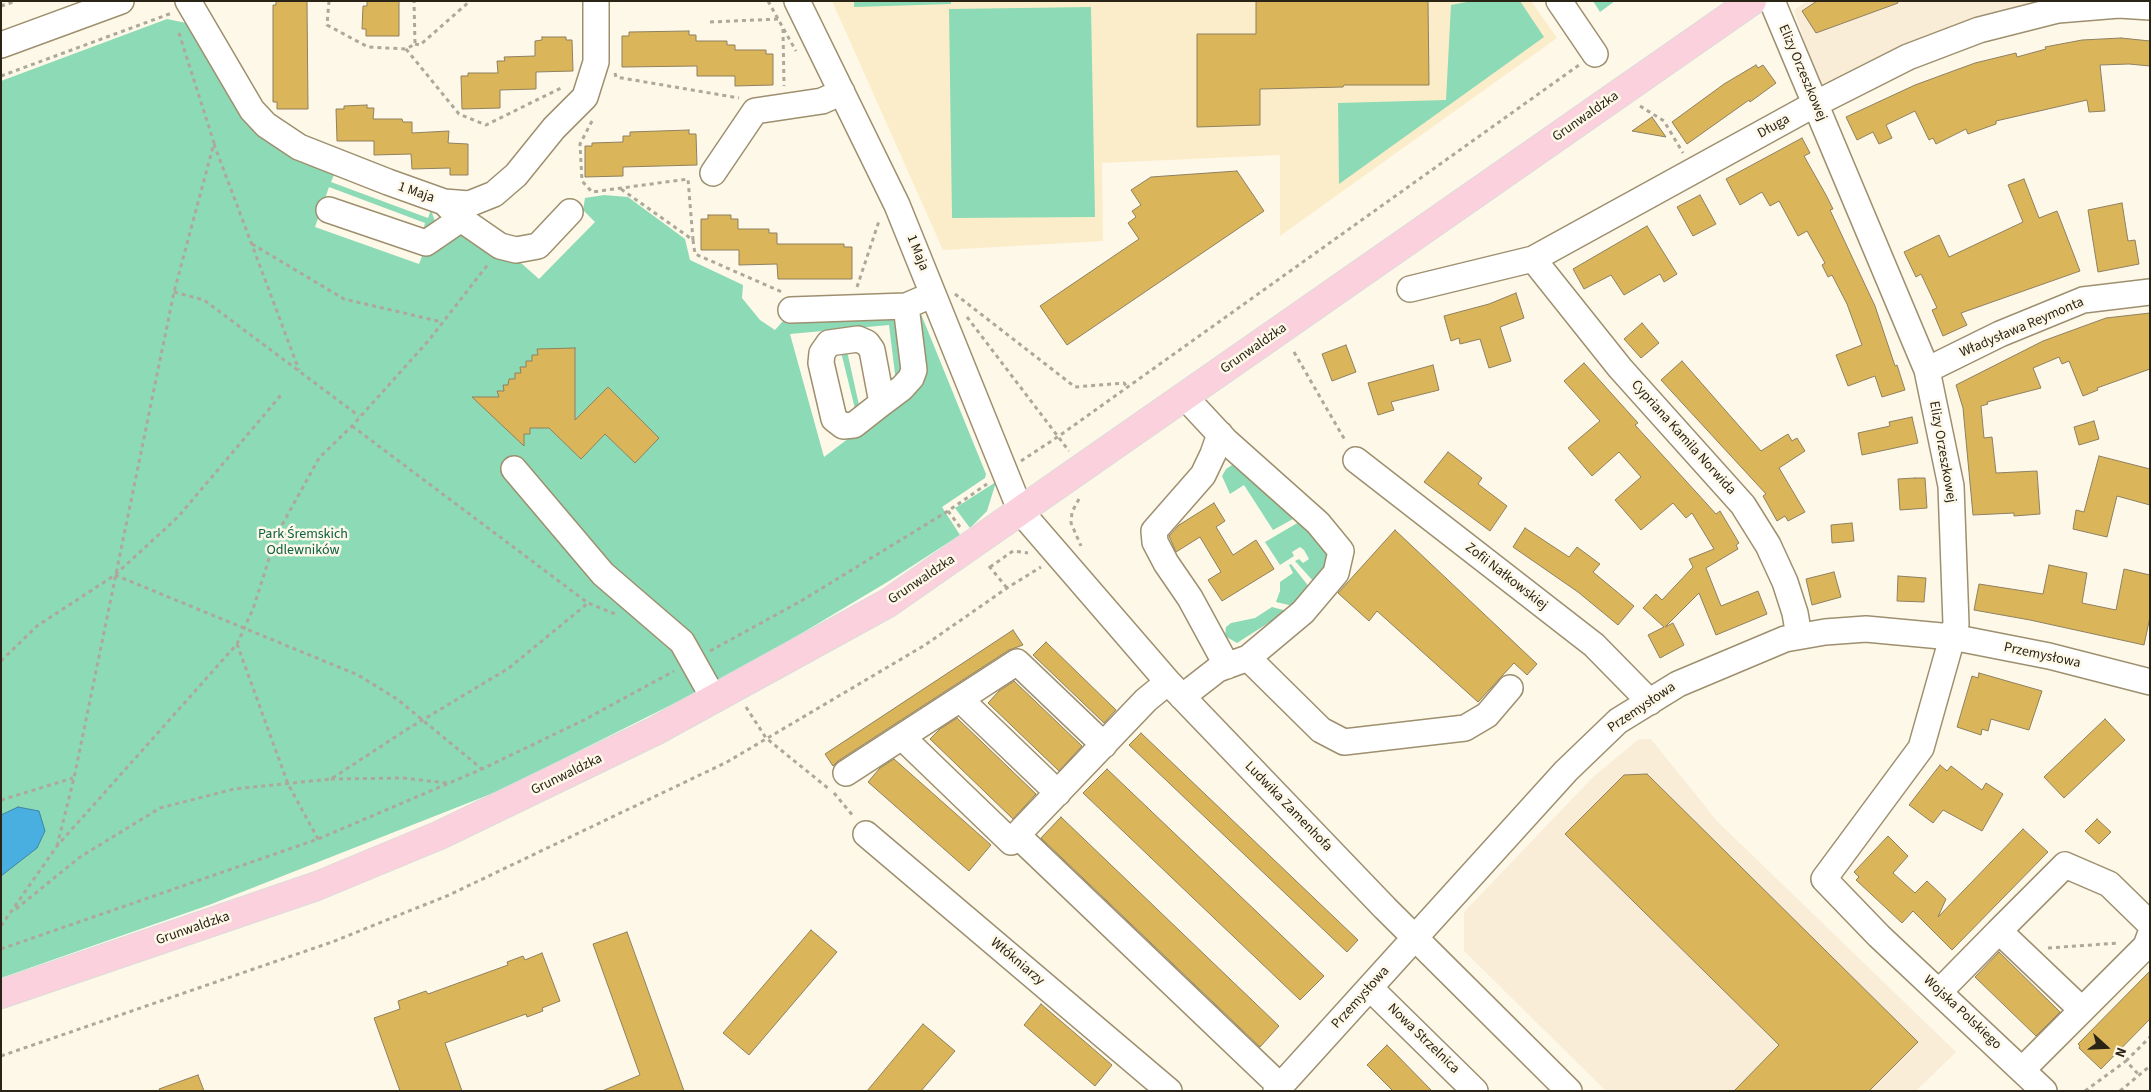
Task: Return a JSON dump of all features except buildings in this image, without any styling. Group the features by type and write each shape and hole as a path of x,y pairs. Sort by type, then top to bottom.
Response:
{"main road":[{"name":"Grunwaldzka","path":"1,994 308,889 393,856 508,804 638,740 888,603 1752,1"}],"street":[{"name":"1 Maja","path":"176,8 252,110 266,125 299,147 453,210 494,194 516,175 554,128 585,97 596,62 596,1"},
{"path":"1559,1 1595,54"},
{"name":"Elizy Orzeszkowej","path":"1772,1 1927,370 1951,486 1956,624 1921,748 1824,878 1879,936"},
{"name":"1 Maja","path":"799,5 897,205 944,295 1005,472 1021,512"},
{"name":"Długa","path":"1410,289 1533,259 1816,104 1908,57 1979,30 2058,10 2119,5 2150,7"},
{"path":"1,45 128,18"},
{"path":"713,173 755,111 822,101 842,92"},
{"path":"329,210 426,243 453,210 500,246 516,250 538,246 570,212"},
{"name":"Cypriana Kamila Norwida","path":"1533,259 1620,368 1743,505 1768,545 1785,582 1795,613 1799,636"},
{"name":"Władysława Reymonta","path":"1927,370 2000,334 2083,300 2150,292"},
{"path":"790,302 906,306 944,295"},
{"path":"882,403 912,378 914,370 906,306"},
{"path":"902,737 1011,842 1146,700 1238,662 1303,612 1319,594 1336,573 1341,551 1318,523 1220,434 1185,397"},
{"path":"1220,434 1214,454 1203,475 1154,531 1155,542 1166,563 1238,662 1321,730 1344,742 1465,728 1488,715 1510,688"},
{"name":"Zofii Nałkowskiej","path":"1356,460 1594,645 1650,702"},
{"path":"514,469 604,574 682,642 693,661 724,694"},
{"name":"Ludwika Zamenhofa","path":"1021,512 1069,550 1175,689 1415,938 1569,1091"},
{"name":"Przemysłowa","path":"1279,1089 1566,771 1618,721 1678,684 1718,665 1799,636 1866,629 1952,637 2049,656 2150,682"},
{"path":"846,773 1017,662 1104,745"},
{"path":"960,699 1058,793"},
{"name":"Włókniarzy","path":"866,834 1169,1091"},
{"path":"1018,835 1279,1089"},
{"path":"1939,992 2065,864 2109,884 2149,933 2082,1010 2022,1070"},
{"path":"1999,931 2082,1010"},
{"name":"Wojska Polskiego","path":"1879,936 2044,1091"},
{"name":"Nowa Strzelnica","path":"1370,988 1475,1091"}],"path":[{"path":"1,6 16,1"},
{"path":"328,1 327,25 368,48 406,49 415,44 420,45 470,1"},
{"path":"414,1 415,44"},
{"path":"710,22 778,20 799,5"},
{"path":"1,76 128,18 176,8 214,143 299,370"},
{"path":"783,29 784,88"},
{"path":"406,49 459,114 486,126 565,87"},
{"path":"1,949 318,839 449,783 584,720 810,596 948,511 1005,472 1595,54"},
{"path":"612,85 616,77 614,68"},
{"path":"616,77 742,98"},
{"path":"1627,88 1642,108 1664,121 1694,171"},
{"path":"594,119 580,144 582,181 592,192 688,179 695,254 790,302"},
{"path":"57,846 74,778 174,292 214,143"},
{"path":"621,189 693,240"},
{"path":"855,294 868,260 879,220"},
{"path":"251,244 344,299 442,322"},
{"path":"1,926 57,846 237,644 245,627 278,534 319,458 352,426 442,322 500,246"},
{"path":"174,292 204,300 360,416"},
{"path":"944,295 958,294 1075,387 1124,382 1127,387"},
{"path":"1294,352 1356,460"},
{"path":"1,661 37,626 115,575 178,516 280,395"},
{"path":"352,426 588,603 622,617"},
{"path":"1069,550 1072,512 1083,495"},
{"path":"1,1056 332,942 449,895 727,762 925,645 1007,588 1069,550 1084,551"},
{"path":"115,575 358,675 397,699 482,768"},
{"path":"331,779 422,720 509,668 588,603"},
{"path":"237,644 288,784 318,839"},
{"path":"724,694 766,738 839,796 866,834"},
{"path":"1,800 74,778"},
{"path":"11,912 80,857 160,808 234,789 331,779 403,778 449,783"},
{"path":"2020,950 2149,933"},
{"path":"2085,1091 2126,1061 2150,1037"},
{"path":"2126,1061 2139,1075"},
{"path":"2120,1091 2150,1066"}],"shaded area":[{"path":"832,1 1531,1 1557,38 1280,236 1280,155 1102,163 1103,241 943,250"},
{"path":"1807,1 2069,1 1821,92 1794,10"},
{"path":"1639,739 1651,739 1717,821 1956,1052 1916,1091 1606,1091 1464,951 1464,912 1593,777"}],"green space":[{"path":"854,1 951,1 951,4 854,7"},
{"path":"1472,1 1520,1 1544,37 1339,184 1338,103 1446,100 1451,5"},
{"path":"1593,1 1615,1 1600,12"},
{"path":"1091,7 1095,217 952,218 949,9"},
{"name":"Park Śremskich Odlewników","path":"167,19 191,24 238,105 336,170 331,182 428,218 431,210 436,224 422,235 425,223 329,187 315,227 419,264 424,251 460,232 504,258 521,263 539,279 595,222 583,210 585,198 604,195 628,197 685,239 690,260 743,285 742,298 760,320 775,330 782,322 792,317 894,317 899,325 904,365 896,382 889,325 790,334 824,457 924,381 914,325 917,316 921,314 986,474 985,478 942,507 960,535 889,581 737,672 501,790 209,905 1,978 1,81"},
{"path":"847,351 859,405 856,413 841,352"},
{"path":"1232,465 1240,466 1293,519 1273,530 1244,485 1230,494 1222,476 1226,469"},
{"path":"996,482 987,511 970,528 955,508"},
{"path":"1299,522 1322,544 1326,554 1326,564 1322,575 1314,582 1295,561 1299,559 1303,563 1309,559 1304,550 1300,547 1292,552 1294,556 1280,565 1265,542"},
{"path":"1291,564 1310,588 1293,606 1276,602 1280,591 1280,582 1293,573 1289,565"},
{"path":"1272,607 1287,611 1237,643 1225,636 1226,627 1231,623 1255,618"}],"water":[{"path":"18,807 39,811 45,831 37,848 1,876 1,815"}]}
